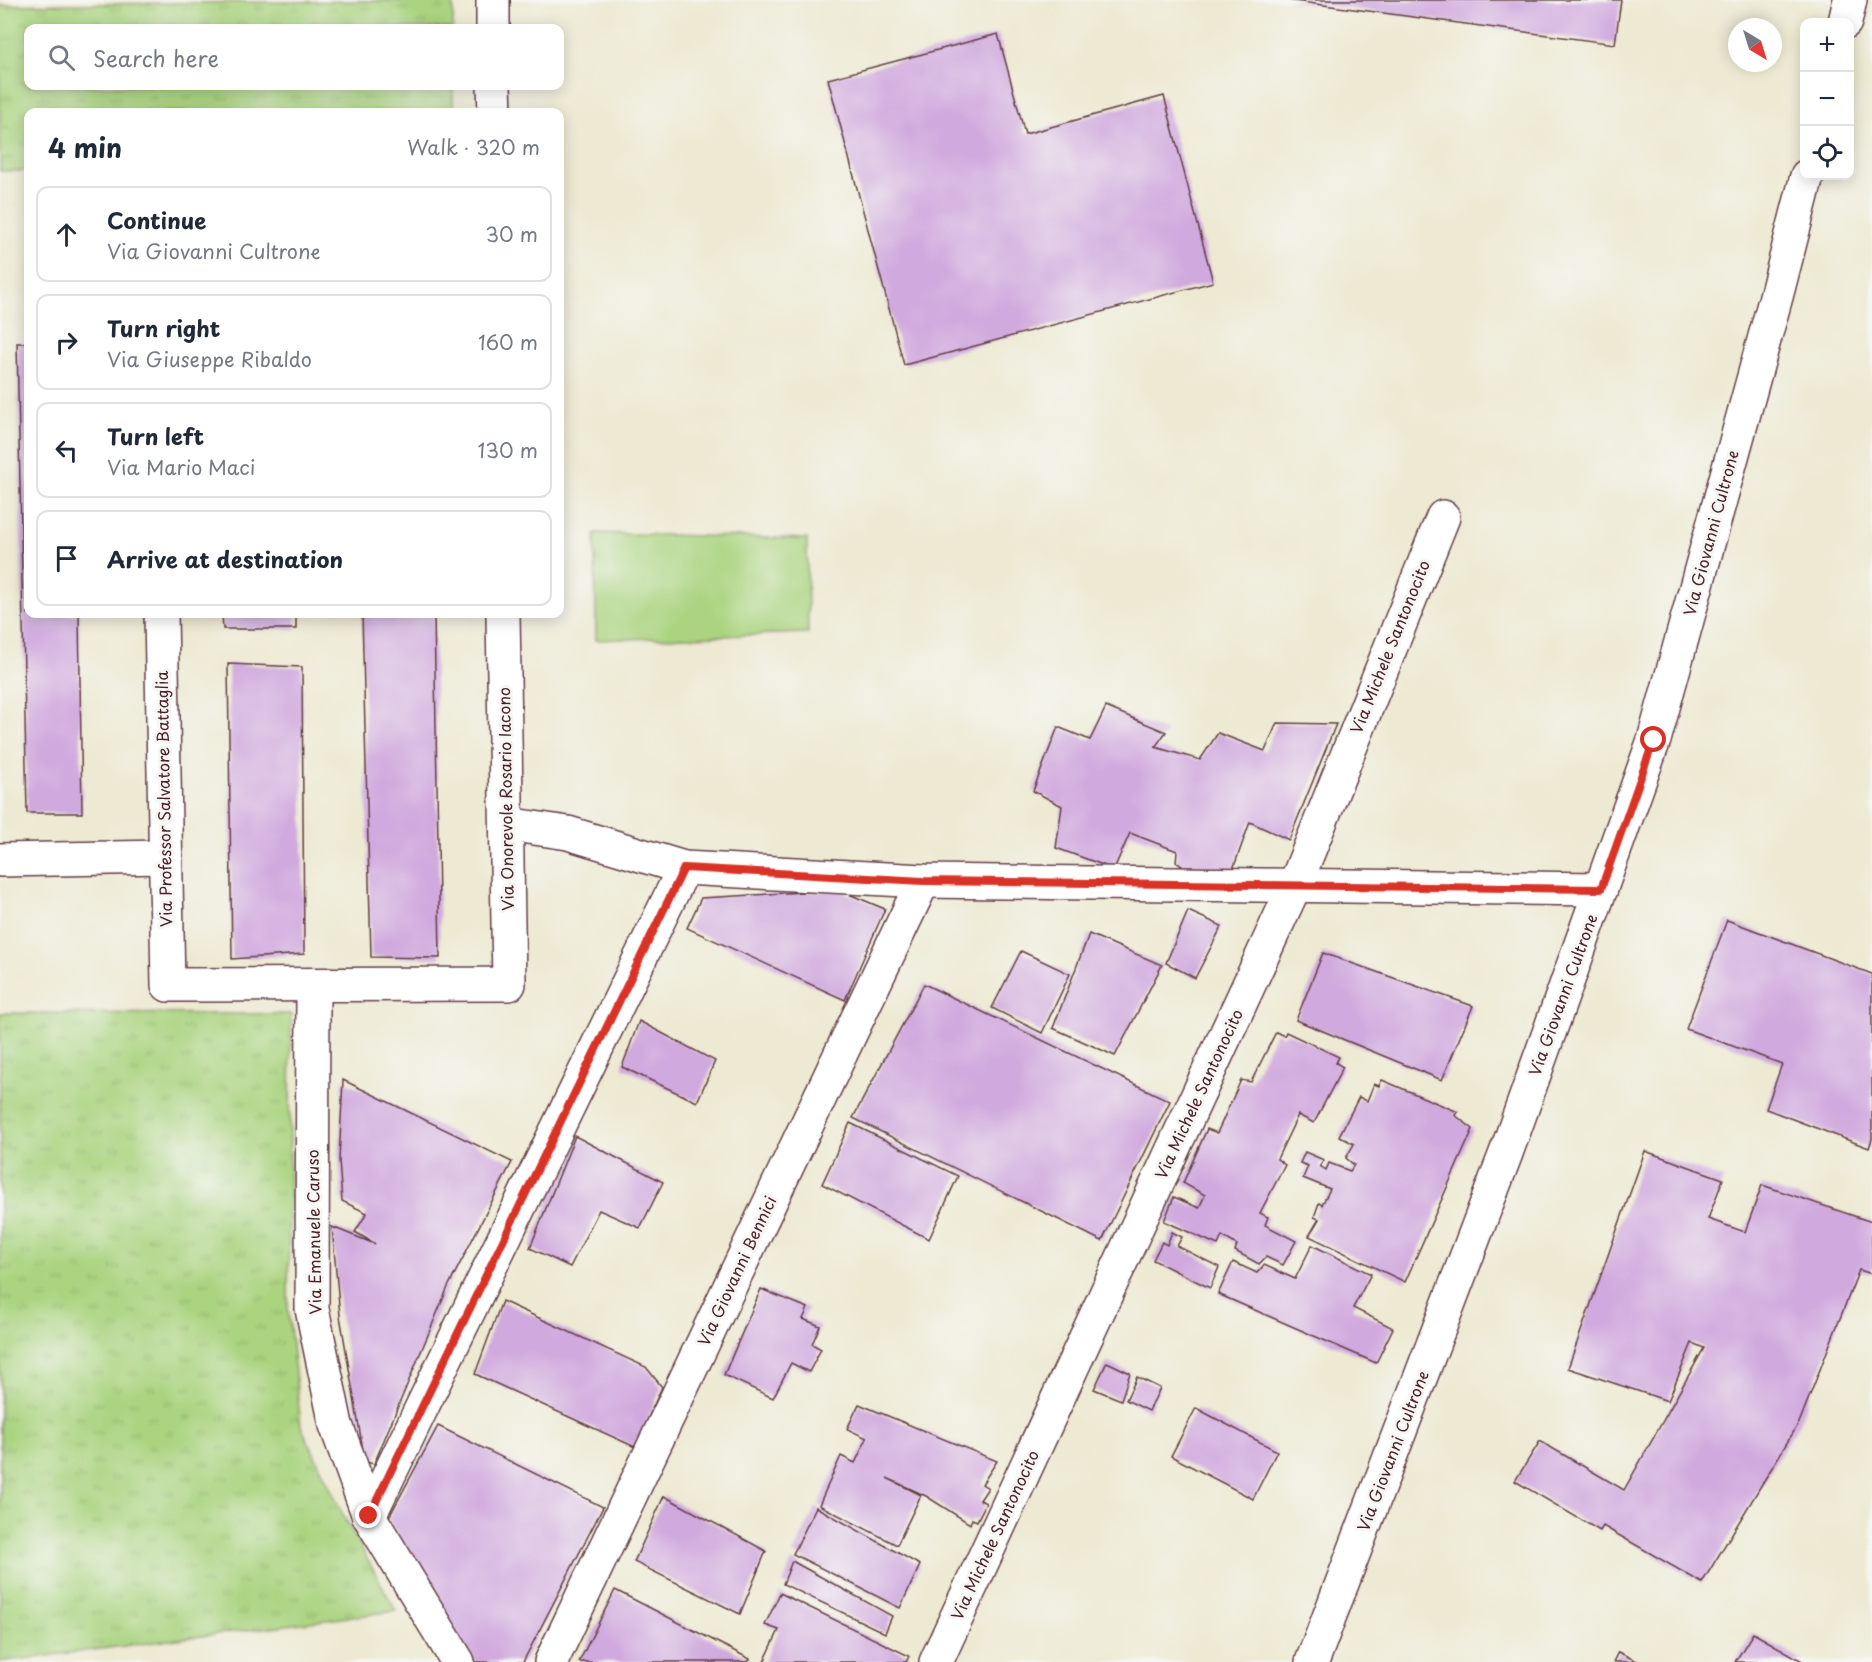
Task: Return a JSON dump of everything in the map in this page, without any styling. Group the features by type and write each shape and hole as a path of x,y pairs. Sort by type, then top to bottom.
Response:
{"street":[{"path":"493,0 493,24"},
{"path":"1846,18 1850,0"},
{"path":"494,90 495,108"},
{"name":"Via Giovanni Cultrone","path":"1312,1662 1506,1153 1654,740 1777,293 1805,180"},
{"name":"Via Michele Santonocito","path":"936,1662 1295,885 1443,517"},
{"name":"Via Professor Salvatore Battaglia","path":"160,618 168,986 313,985"},
{"name":"Via Onorevole Rosario Iacono","path":"313,985 509,984 503,618"},
{"path":"507,824 568,833 684,868 923,881 1601,889"},
{"path":"0,860 165,857"},
{"path":"369,1516 684,868"},
{"name":"Via Giovanni Bennici","path":"551,1662 923,881"},
{"name":"Via Emanuele Caruso","path":"313,985 312,1309 336,1425 369,1516 458,1662"}],"green space":[{"path":"453,0 453,24 24,24 24,90 453,90 453,108 24,108 24,171 0,171 0,5"},
{"path":"595,533 807,539 808,633 596,640"},
{"path":"0,1013 291,1014 288,1309 301,1426 342,1513 396,1611 0,1662"}],"building":[{"path":"1286,0 1621,0 1615,44"},
{"path":"998,34 1025,134 1164,96 1213,282 904,365 828,79"},
{"path":"17,343 24,343 24,618 79,618 82,813 27,813"},
{"path":"222,618 296,618 296,629 223,629"},
{"path":"362,618 434,618 440,958 371,957"},
{"path":"228,664 302,667 304,954 232,959"},
{"path":"1106,707 1166,732 1155,747 1200,760 1218,733 1265,751 1277,723 1336,724 1289,840 1250,822 1232,872 1188,870 1176,862 1177,851 1130,833 1114,869 1056,848 1062,806 1033,791 1058,727 1090,740"},
{"path":"839,890 885,909 845,1000 687,928 701,898"},
{"path":"1188,911 1222,926 1195,978 1166,963"},
{"path":"1727,920 1872,974 1872,1139 1869,1148 1766,1109 1782,1064 1686,1029"},
{"path":"1089,934 1162,965 1115,1056 1053,1028"},
{"path":"1021,951 1070,974 1042,1033 992,1008"},
{"path":"1323,953 1473,1006 1442,1080 1296,1020"},
{"path":"924,984 1170,1101 1102,1241 853,1118"},
{"path":"639,1021 715,1061 697,1102 622,1067"},
{"path":"1276,1032 1284,1036 1286,1032 1339,1057 1336,1063 1343,1067 1314,1123 1298,1115 1277,1159 1285,1165 1260,1213 1268,1217 1265,1225 1296,1241 1283,1265 1266,1257 1259,1264 1235,1251 1237,1245 1222,1236 1218,1245 1164,1221 1174,1197 1199,1208 1205,1195 1183,1183 1207,1129 1217,1133 1241,1080 1251,1082"},
{"path":"343,1080 512,1162 448,1287 374,1464 365,1462 340,1316 332,1227 375,1244 355,1232 367,1213 342,1201 339,1160"},
{"path":"1382,1080 1458,1112 1455,1115 1473,1129 1405,1282 1309,1236 1319,1219 1314,1217 1319,1203 1322,1205 1330,1189 1303,1178 1308,1166 1300,1163 1305,1152 1324,1160 1320,1166 1326,1170 1329,1163 1350,1171 1354,1165 1346,1158 1354,1144 1339,1136 1359,1097 1367,1101 1374,1084 1379,1086"},
{"path":"850,1123 958,1176 929,1239 822,1184"},
{"path":"575,1136 663,1182 640,1228 599,1210 570,1267 530,1248"},
{"path":"1645,1151 1723,1179 1708,1219 1745,1232 1762,1185 1872,1222 1872,1274 1859,1270 1799,1423 1702,1583 1603,1526 1600,1531 1515,1481 1540,1441 1624,1490 1704,1348 1692,1343 1668,1401 1568,1368"},
{"path":"1172,1232 1182,1237 1177,1246 1219,1267 1210,1288 1153,1260 1162,1242 1167,1245"},
{"path":"1312,1245 1371,1274 1353,1308 1393,1328 1376,1363 1218,1294 1233,1262 1257,1273 1264,1265 1295,1279"},
{"path":"761,1289 808,1308 803,1319 820,1326 812,1344 821,1349 809,1372 791,1363 773,1398 724,1375"},
{"path":"502,1301 646,1367 662,1387 635,1447 475,1374"},
{"path":"1107,1362 1130,1373 1121,1400 1094,1389"},
{"path":"1137,1377 1160,1388 1149,1411 1126,1400"},
{"path":"859,1404 997,1461 982,1484 988,1488 980,1500 986,1503 977,1521 972,1519 970,1524 926,1496 887,1478 921,1495 897,1545 819,1505 841,1456 855,1463 867,1438 847,1429"},
{"path":"1196,1408 1277,1451 1253,1499 1171,1456"},
{"path":"438,1426 603,1507 523,1662 472,1662 388,1519"},
{"path":"664,1496 766,1551 740,1614 634,1562"},
{"path":"816,1507 920,1565 900,1608 793,1554"},
{"path":"792,1561 892,1616 885,1633 783,1584"},
{"path":"615,1590 750,1659 748,1662 579,1662"},
{"path":"780,1593 909,1656 906,1662 764,1662 779,1630 765,1625"},
{"path":"1753,1633 1804,1662 1735,1662"},
{"path":"1618,1652 1639,1662 1613,1662"}],"route":[{"path":"369,1516 684,868 923,881 1601,889 1654,740"}]}
